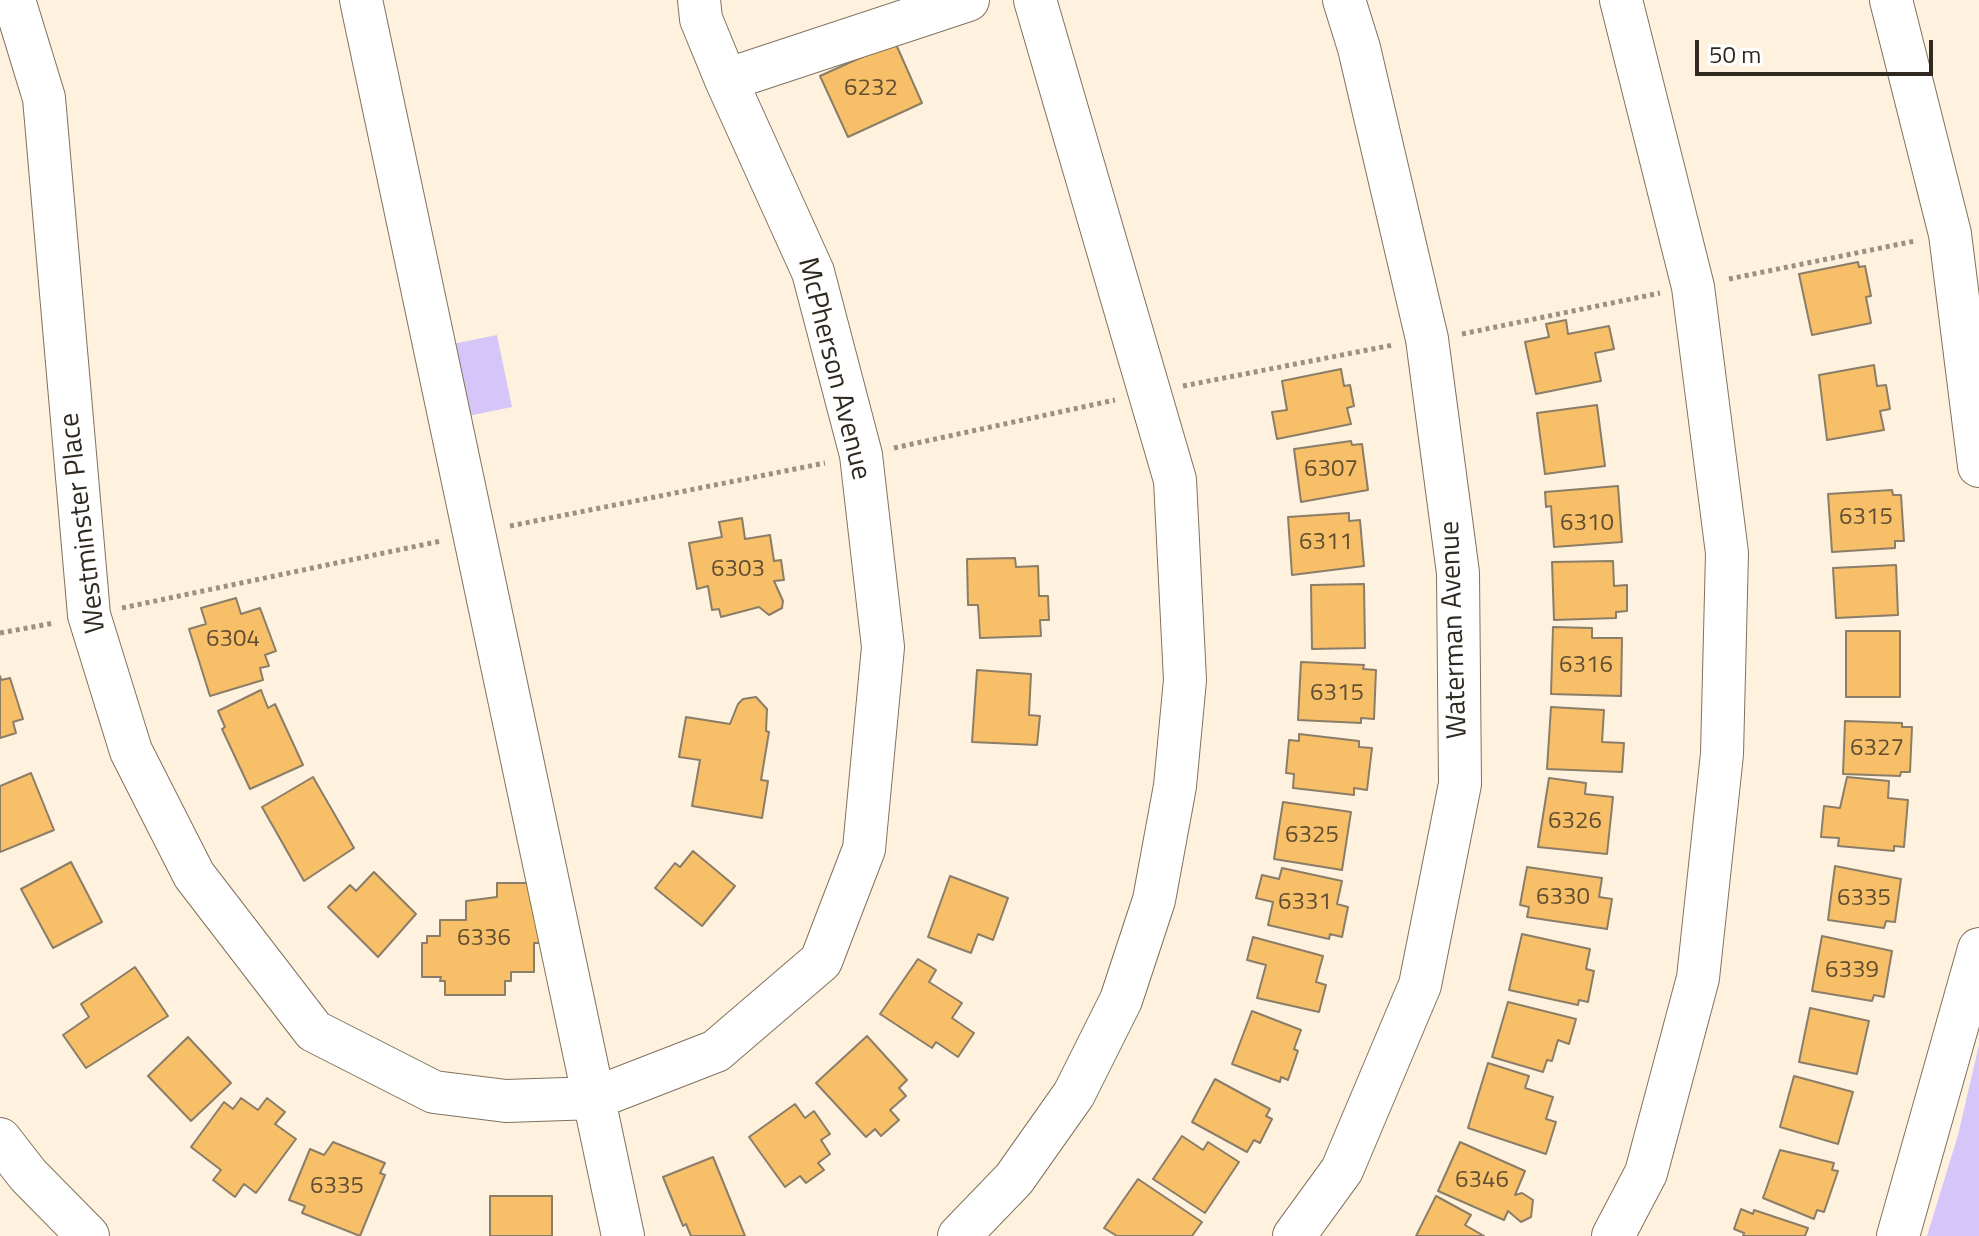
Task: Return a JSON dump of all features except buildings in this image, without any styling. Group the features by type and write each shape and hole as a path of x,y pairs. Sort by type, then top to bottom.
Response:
{"street":[{"name":"Westminster Place","path":"14,0 44,98 89,615 131,751 194,875 314,1031 434,1092 506,1101 595,1098"},
{"path":"361,0 623,1236"},
{"name":"McPherson Avenue","path":"595,1098 716,1051 821,961 864,849 883,647 861,455 813,272 726,80 701,19 699,0"},
{"path":"726,80 968,0"},
{"path":"959,1236 1014,1179 1074,1094 1121,1000 1154,900 1175,786 1185,680 1175,480 1035,0"},
{"name":"Waterman Avenue","path":"1294,1236 1342,1170 1420,985 1460,784 1458,573 1427,339 1359,48 1344,0"},
{"path":"1613,1236 1646,1173 1698,978 1722,754 1727,553 1693,287 1621,0"},
{"path":"1891,0 1950,234 1979,466"},
{"path":"1898,1236 1979,949"},
{"path":"0,1139 28,1175 88,1236"}],"path":[{"path":"0,633 1151,392 1950,234"}],"shaded area":[{"path":"497,335 512,407 468,416 453,344"},
{"path":"1979,1045 1979,1236 1927,1236 1958,1135"}]}
